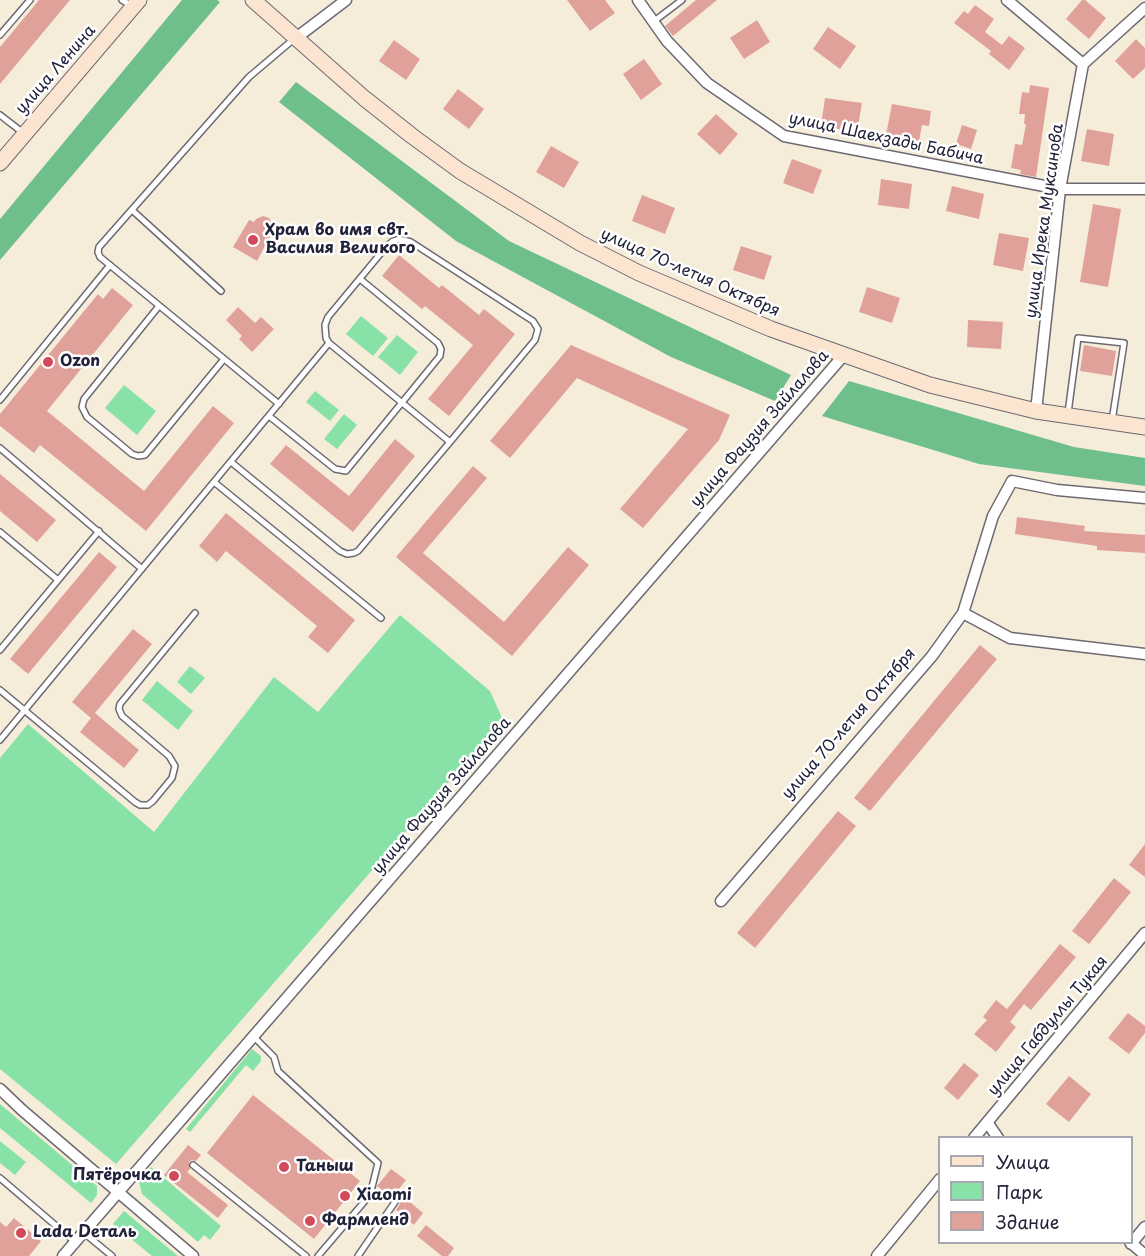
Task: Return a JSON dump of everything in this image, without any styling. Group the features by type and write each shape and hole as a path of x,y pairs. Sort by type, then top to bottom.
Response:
{"main road":[{"name":"улица 70-летия Октября","path":"253,0 364,98 460,171 561,232 639,273 780,333 930,385 1036,411 1145,427"},
{"name":"улица Ленина","path":"0,164 132,2"}],"street":[{"path":"296,38 346,0"},
{"name":"улица Шаехзады Бабича","path":"638,0 667,41 707,82 784,136 1060,189 1145,189"},
{"path":"1007,0 1083,64 1145,8"},
{"name":"улица Ирека Муксинова","path":"1036,411 1060,189 1083,64"},
{"name":"улица Фаузия Зайлалова","path":"63,1256 843,356"},
{"name":"улица 70-летия Октября","path":"721,901 932,656 963,613 993,516 1012,481 1057,490 1145,498"},
{"path":"963,613 1010,638 1145,654"},
{"name":"улица Габдуллы Тукая","path":"975,1136 1145,933"},
{"path":"0,1089 193,1256"},
{"path":"987,1122 997,1136"},
{"path":"877,1256 938,1180"},
{"path":"1133,1241 1145,1227"},
{"path":"1132,1244 1145,1255"}],"lane":[{"path":"0,35 30,0"},
{"path":"654,22 682,0"},
{"path":"279,404 100,257 98,250 249,77 296,38"},
{"path":"0,114 24,134"},
{"path":"132,210 221,291"},
{"path":"231,462 340,551 351,554 358,550 450,442 535,340 538,333 537,325 405,239 393,241 386,247 328,317 324,332 329,343 450,442"},
{"path":"0,400 110,265"},
{"path":"269,416 335,469 343,472 349,469 440,356 440,345 360,279"},
{"path":"159,306 84,399 82,410 87,417 132,454 145,455 224,359"},
{"path":"1068,416 1078,338 1124,343 1112,423"},
{"path":"0,740 329,343"},
{"path":"0,448 142,569"},
{"path":"214,482 381,618"},
{"path":"0,650 99,531"},
{"path":"0,532 58,580"},
{"path":"0,690 135,802 148,805 172,778 175,766 170,756 122,716 119,709 120,704 195,613"},
{"path":"254,1036 274,1057 278,1071 378,1163 370,1195 318,1256"},
{"path":"193,1165 306,1256"},
{"path":"0,1178 75,1242"},
{"path":"358,1256 397,1199"},
{"path":"82,1232 112,1256"}],"green space":[{"path":"182,0 217,0 220,2 0,260 0,219"},
{"path":"296,82 509,241 791,375 775,401 671,357 456,241 279,102"},
{"path":"361,316 388,338 373,356 346,334"},
{"path":"397,335 418,352 400,375 378,357"},
{"path":"849,381 1074,447 1145,458 1145,486 979,464 822,416"},
{"path":"124,385 156,411 137,435 105,408"},
{"path":"315,391 339,410 330,421 306,402"},
{"path":"344,414 357,425 337,449 324,439"},
{"path":"400,615 490,691 503,720 116,1164 0,1069 0,758 28,724 154,832 274,677 318,712"},
{"path":"190,666 205,678 191,694 177,682"},
{"path":"157,681 193,711 178,730 142,700"},
{"path":"252,1049 261,1056 261,1061 253,1071 246,1065 190,1132 186,1129"},
{"path":"0,1104 97,1186 97,1195 91,1203 0,1128"},
{"path":"0,1141 26,1162 15,1175 0,1163"},
{"path":"151,1167 221,1226 210,1240 204,1235 198,1242 142,1194 139,1182"},
{"path":"124,1211 178,1256 152,1256 113,1224"}],"building":[{"path":"39,0 70,0 0,84 0,47"},
{"path":"567,0 605,0 615,13 590,31"},
{"path":"696,0 717,0 673,36 665,26"},
{"path":"1082,0 1106,18 1089,39 1066,19"},
{"path":"975,5 994,19 985,32 1002,45 1009,36 1025,48 1009,70 989,54 991,51 954,23 964,11 968,14"},
{"path":"757,20 770,42 744,59 730,38"},
{"path":"828,27 856,46 840,69 813,49"},
{"path":"1136,39 1145,48 1145,68 1133,79 1115,61"},
{"path":"394,40 420,59 406,80 379,61"},
{"path":"644,59 662,84 641,100 623,74"},
{"path":"1030,85 1049,88 1036,177 1020,174 1021,170 1011,168 1015,144 1022,145 1026,124 1024,124 1025,114 1019,114 1022,92 1029,93"},
{"path":"458,89 484,109 469,129 443,109"},
{"path":"825,98 862,103 857,132 821,126"},
{"path":"892,104 931,111 929,126 922,125 919,141 886,135"},
{"path":"716,114 738,134 720,155 697,134"},
{"path":"962,125 977,130 971,149 956,144"},
{"path":"1087,129 1114,134 1109,166 1081,161"},
{"path":"551,146 579,162 564,188 536,172"},
{"path":"792,159 822,170 813,194 783,183"},
{"path":"881,179 912,184 909,209 878,205"},
{"path":"952,186 984,194 979,219 946,211"},
{"path":"642,195 675,208 665,234 632,221"},
{"path":"1093,204 1121,209 1108,287 1080,282"},
{"name":"Храм во имя свт. Василия Великого","path":"263,216 271,221 270,232 272,233 257,261 233,247 249,220 254,222"},
{"path":"999,233 1029,238 1023,271 993,265"},
{"path":"741,246 772,256 764,280 733,270"},
{"path":"399,255 439,288 442,285 479,315 484,309 515,334 449,416 428,399 473,345 425,306 422,309 382,276"},
{"path":"867,287 900,298 892,323 859,312"},
{"path":"112,288 133,305 47,411 144,491 213,406 234,423 146,531 40,445 34,453 0,426 0,414 98,294 103,299"},
{"path":"238,307 255,323 261,317 274,329 252,352 239,339 242,336 226,320"},
{"path":"968,320 1003,322 1001,349 967,347"},
{"path":"571,345 730,415 719,440 643,528 620,509 688,429 577,378 510,458 490,441"},
{"path":"1084,345 1116,351 1112,376 1080,371"},
{"path":"395,439 415,456 353,532 270,464 286,445 349,496"},
{"path":"473,466 487,478 423,553 504,622 568,547 589,565 512,656 396,557"},
{"path":"0,474 56,520 37,542 0,511"},
{"path":"226,513 355,620 328,653 308,637 317,626 226,551 217,562 199,546"},
{"path":"1017,517 1085,526 1084,531 1145,535 1145,553 1097,550 1097,546 1015,534"},
{"path":"99,552 117,567 28,674 10,659"},
{"path":"133,629 152,644 95,713 139,750 124,768 80,732 91,718 72,702"},
{"path":"980,645 997,659 870,811 854,798"},
{"path":"838,811 856,826 755,948 737,933"},
{"path":"1145,844 1145,877 1129,865"},
{"path":"1114,878 1131,892 1089,944 1072,931"},
{"path":"1060,944 1076,957 1031,1010 1024,1004 1010,1022 1016,1027 996,1052 974,1034 987,1020 983,1017 996,1000 1007,1009"},
{"path":"1128,1013 1145,1026 1145,1033 1129,1054 1108,1038"},
{"path":"964,1063 979,1075 958,1100 944,1088"},
{"path":"1069,1076 1091,1094 1069,1122 1046,1104"},
{"name":"Таныш","path":"253,1095 360,1181 314,1239 207,1153"},
{"path":"188,1145 201,1155 196,1161 189,1162 190,1169 187,1172 228,1205 218,1218 164,1175"},
{"path":"391,1169 406,1180 392,1198 377,1186"},
{"path":"404,1197 423,1213 414,1225 396,1210"},
{"path":"14,1218 41,1241 29,1256 0,1256 0,1222 6,1227"},
{"path":"426,1225 454,1248 448,1256 442,1256 417,1236"}],"place":[{"name":"Храм во имя свт. Василия Великого","path":"253,240"},
{"name":"Ozon","path":"48,362"},
{"name":"Таныш","path":"284,1167"},
{"name":"Пятёрочка","path":"174,1176"},
{"name":"Xiaomi","path":"345,1196"},
{"name":"Фармленд","path":"310,1221"},
{"name":"Lada Dеталь","path":"21,1233"}]}
